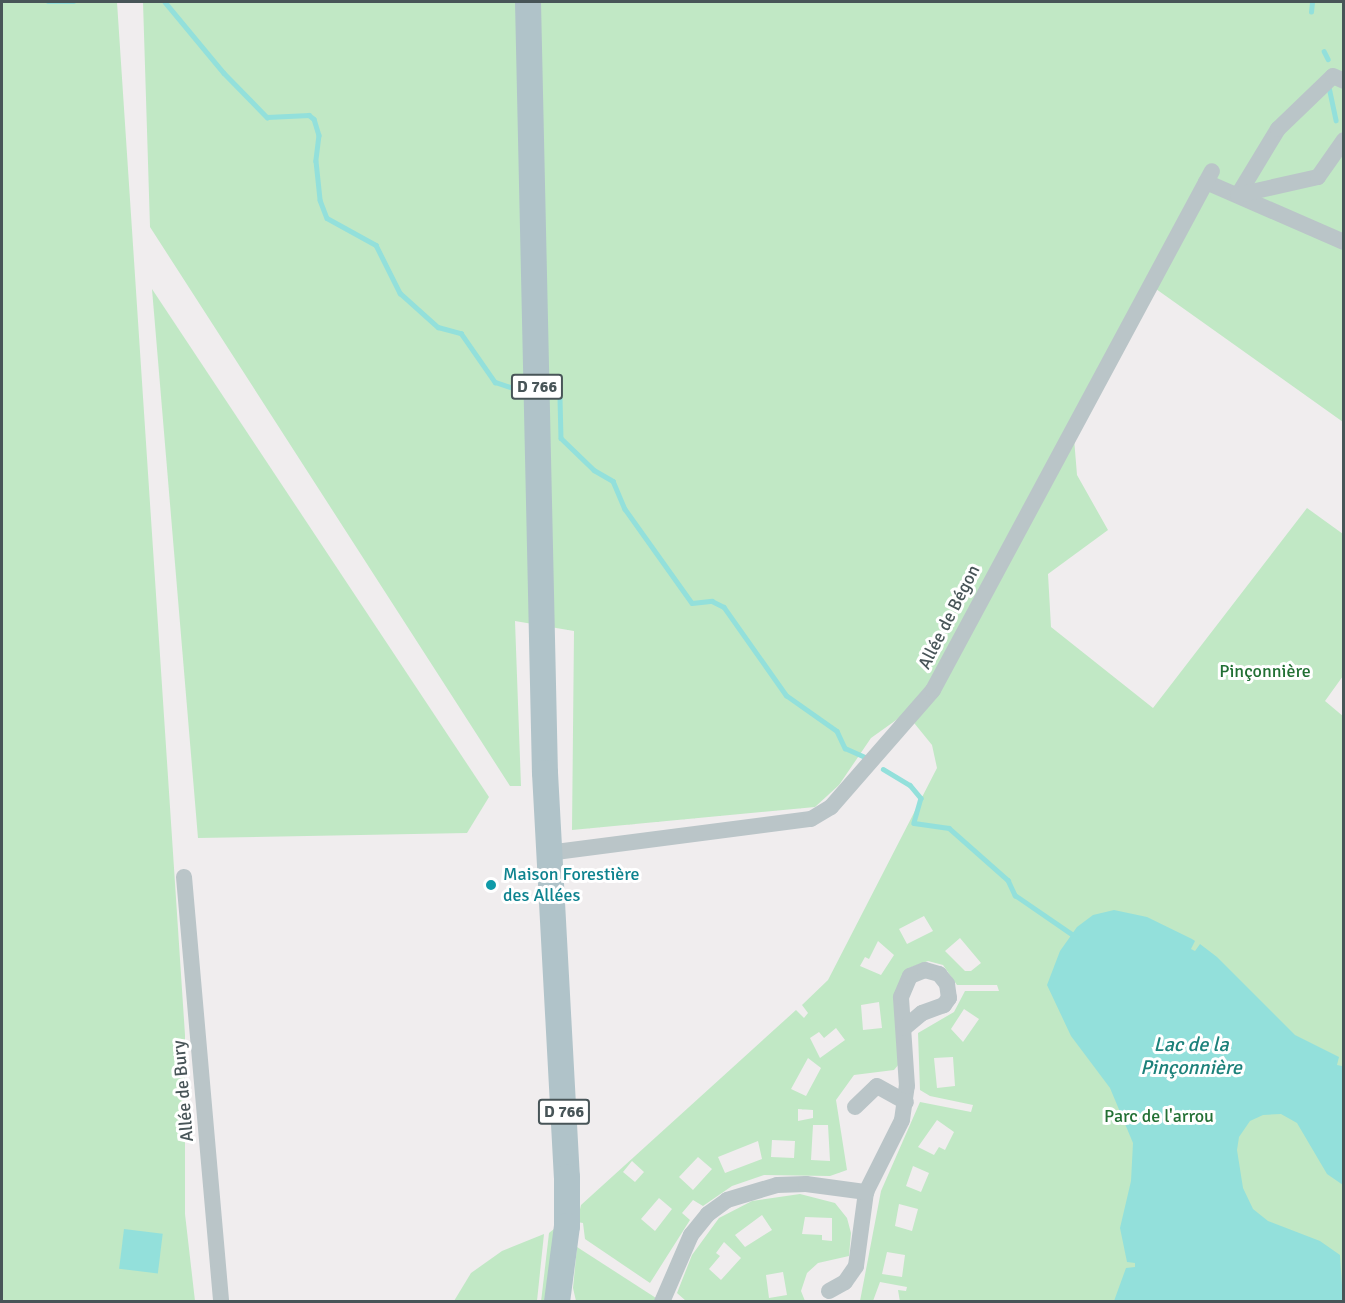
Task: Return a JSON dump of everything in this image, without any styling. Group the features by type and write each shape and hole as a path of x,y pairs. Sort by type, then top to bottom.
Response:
{"main road":[{"name":"D 766","path":"528,2 548,853 566,1165 564,1258 568,1302"},
{"name":"D 766","path":"557,1302 564,1258"}],"street":[{"path":"1238,195 1278,129 1333,76 1344,81"},
{"path":"1238,195 1318,177 1344,140"},
{"name":"Allée de Bégon","path":"548,853 811,819 831,807 933,690 1209,177 1238,195"},
{"path":"1238,195 1344,242"},
{"name":"Allée de Bury","path":"184,878 221,1302"},
{"path":"829,1291 845,1282 856,1266 866,1192 902,1120 906,1102 904,1028"},
{"path":"855,1107 877,1086 906,1102"},
{"path":"662,1302 691,1235 708,1214 727,1200 777,1185 806,1184 866,1192"}],"green space":[{"path":"2,2 117,2 185,1035 185,1214 195,1301 2,1302"},
{"path":"143,2 1343,2 1343,422 1149,284 1073,426 1077,475 1108,530 1048,574 1051,627 1153,708 1307,508 1343,534 1343,676 1325,701 1344,717 1343,1301 900,1302 898,1290 906,1291 907,1287 880,1282 873,1301 860,1301 881,1191 920,1102 971,1112 973,1105 930,1096 920,1090 918,1033 954,1012 965,991 999,991 997,985 957,985 943,965 928,961 909,968 899,1064 894,1070 854,1075 836,1100 847,1170 830,1176 764,1175 732,1186 703,1206 693,1200 682,1213 690,1220 650,1283 585,1239 583,1223 577,1222 581,1205 796,1010 804,1018 808,1013 802,1005 828,980 937,768 932,745 906,713 871,738 839,785 815,807 572,830 574,631 515,621 521,786 510,786 150,227","holes":["924,916 933,931 907,944 899,929","960,938 981,963 971,971 965,971 945,951","878,941 894,955 881,975 860,966 865,957 869,959","879,1002 882,1028 863,1030 861,1005","964,1009 979,1019 963,1042 951,1029","836,1028 845,1040 820,1058 810,1038 819,1032 824,1038","953,1057 955,1086 937,1088 934,1058","808,1058 821,1068 806,1096 791,1089","798,1109 813,1110 813,1118 798,1121","937,1120 954,1132 945,1150 939,1147 934,1155 918,1147","813,1125 828,1125 830,1161 811,1160","772,1140 795,1141 794,1158 771,1157","758,1141 762,1159 725,1173 718,1157","698,1157 712,1169 693,1190 679,1177","632,1161 644,1172 635,1182 623,1172","913,1166 929,1173 921,1192 906,1186","659,1198 672,1209 655,1231 641,1219","899,1204 918,1209 912,1231 895,1226","887,1252 905,1255 902,1277 882,1274"]},
{"path":"152,289 489,797 467,833 198,838"},
{"path":"800,1194 835,1203 847,1218 851,1233 849,1256 818,1263 807,1273 801,1291 805,1301 686,1301 677,1293 692,1255 719,1218 752,1201","holes":["762,1215 772,1230 745,1247 735,1235","805,1217 832,1218 832,1241 822,1240 822,1235 802,1234","724,1242 741,1258 721,1280 709,1269 720,1256 716,1253","783,1272 787,1295 769,1298 766,1275"]},
{"path":"554,1229 553,1301 541,1302 549,1233"},
{"path":"544,1234 537,1301 454,1301 471,1273 502,1251"},
{"path":"577,1247 656,1298 654,1302 576,1301 573,1288"}],"water":[{"name":"Lac de la Pinçonnière","path":"1114,910 1147,917 1192,939 1195,941 1191,949 1195,951 1200,944 1217,957 1295,1035 1339,1057 1337,1065 1342,1066 1343,1061 1343,1185 1327,1174 1297,1123 1281,1114 1263,1115 1250,1121 1239,1137 1237,1150 1243,1188 1253,1209 1268,1221 1320,1241 1340,1255 1343,1301 1114,1301 1126,1268 1135,1267 1135,1263 1127,1262 1120,1228 1131,1181 1133,1143 1110,1088 1071,1036 1047,985 1060,951 1077,927 1093,915"},
{"path":"124,1229 163,1234 158,1273 119,1269"}],"waterway":[{"path":"48,2 74,2"},
{"path":"165,2 224,73 267,117 309,115 314,119 319,135 316,161 320,200 327,218 376,245 400,293 438,327 461,333 495,382 514,388"},
{"path":"1311,12 1312,2"},
{"path":"1324,51 1328,59"},
{"path":"1329,87 1336,120"},
{"path":"560,398 561,438 594,470 613,481 625,509 692,603 712,601 724,607 786,695 837,731 845,748 867,758"},
{"path":"883,769 910,785 921,798 914,823 949,828 1008,880 1015,895 1076,937"}],"place":[{"name":"Maison Forestière des Allées","path":"491,885"}],"park label":[{"name":"Pinçonnière","path":"1265,671"},
{"name":"Parc de l'arrou","path":"1159,1116"}]}
